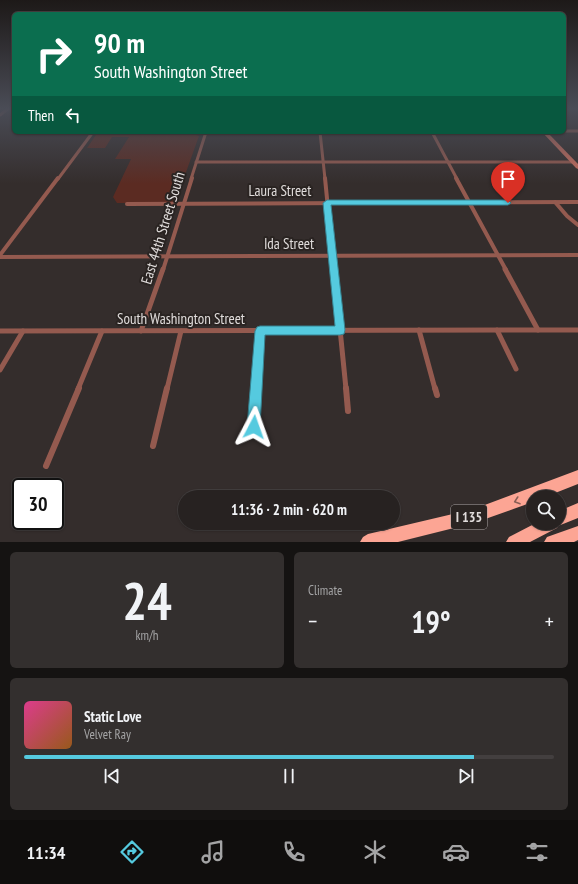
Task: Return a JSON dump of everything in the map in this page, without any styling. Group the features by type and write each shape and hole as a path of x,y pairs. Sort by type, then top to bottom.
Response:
{"highway":[{"name":"I 135","path":"368,542 474,516 574,478"},
{"path":"566,516 578,510"},
{"path":"514,542 538,530"},
{"path":"552,542 578,533"}],"main road":[{"path":"546,134 578,167"}],"street":[{"path":"0,256 92,134"},
{"name":"East 44th Street South","path":"141,331 167,257 205,134"},
{"path":"320,134 348,411"},
{"path":"433,134 538,330"},
{"path":"196,162 573,162"},
{"path":"555,202 566,216 578,225"},
{"name":"Laura Street","path":"127,204 578,202"},
{"name":"Ida Street","path":"0,256 167,257 578,255"},
{"path":"419,330 437,395"},
{"path":"497,330 516,369"},
{"name":"South Washington Street","path":"0,331 578,330"},
{"path":"0,370 23,331"},
{"path":"46,466 102,331"},
{"path":"153,446 181,331"},
{"path":"254,427 260,331"}],"shaded area":[{"path":"97,134 192,134 199,136 175,203 117,203 113,197 131,159 115,159 129,137 112,137 105,148 87,148"}],"route":[{"path":"254,427 260,331 340,330 327,203 508,203"}]}
